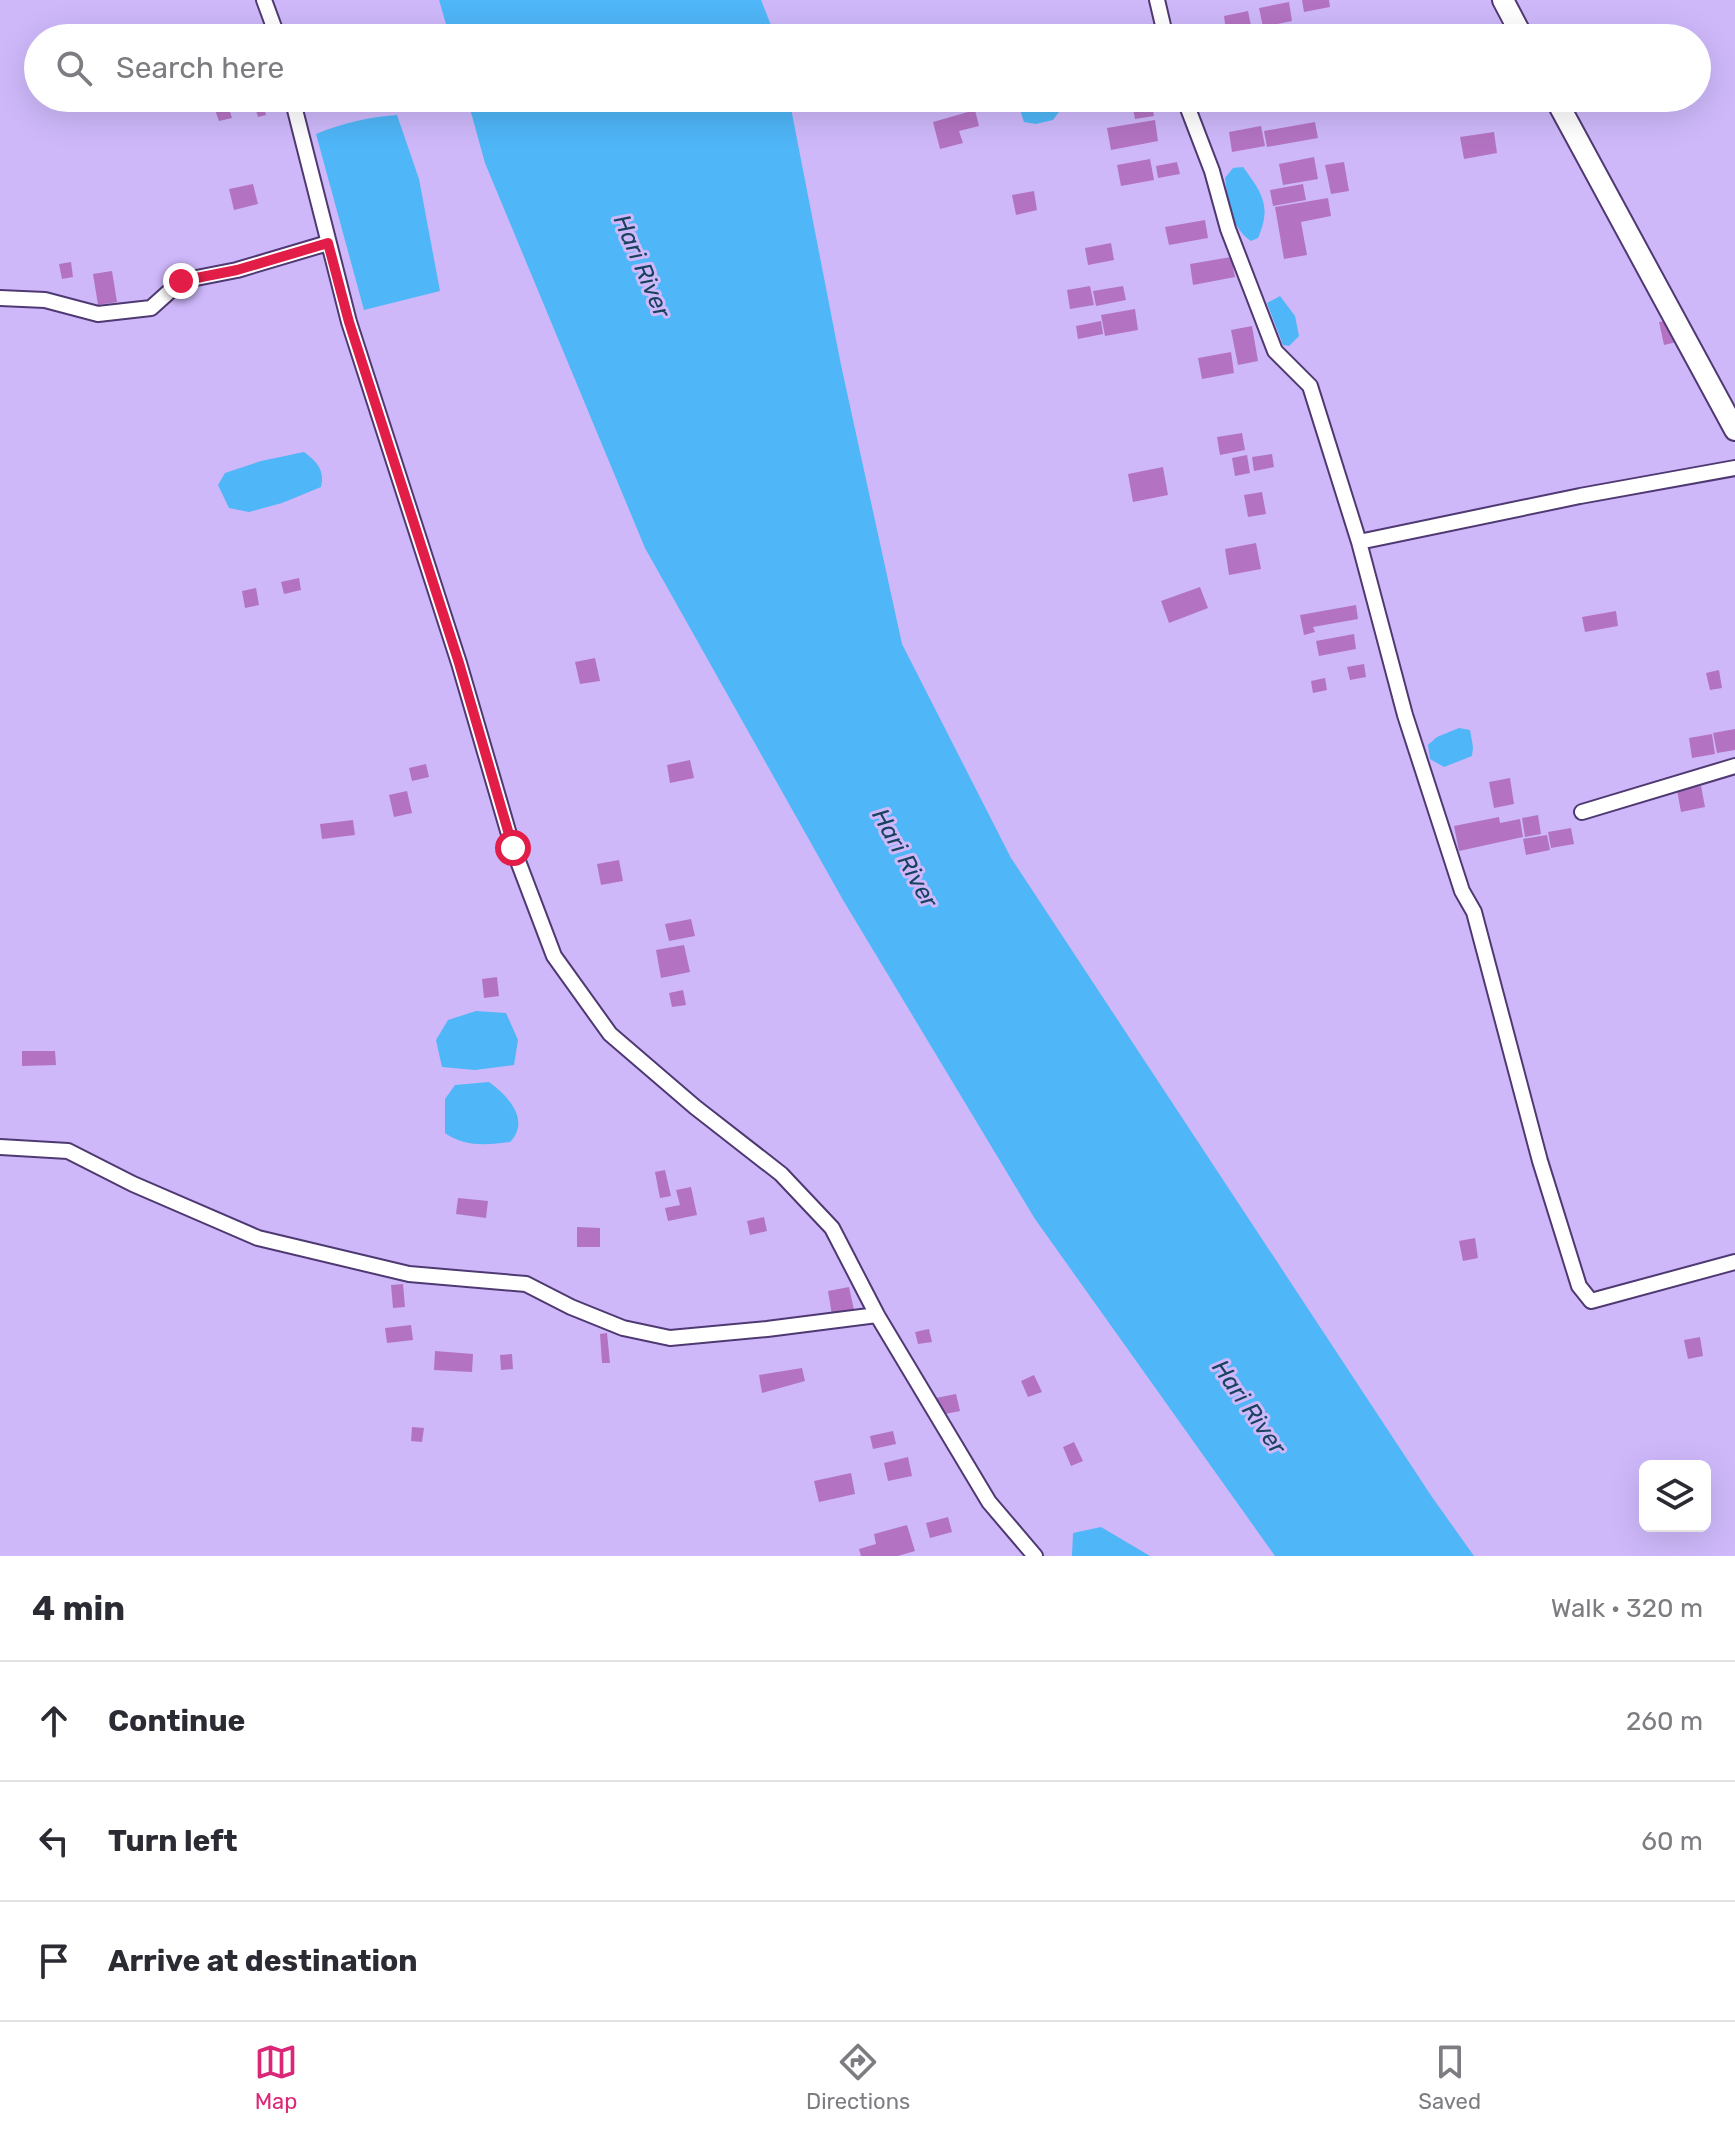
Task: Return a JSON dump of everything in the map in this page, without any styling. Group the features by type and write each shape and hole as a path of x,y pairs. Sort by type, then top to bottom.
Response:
{"main road":[{"path":"1503,0 1516,24"},
{"path":"1563,112 1735,430"}],"street":[{"path":"264,0 273,24"},
{"path":"1157,0 1163,24"},
{"path":"295,112 349,322 459,663 513,848 554,956 610,1034 695,1107 781,1174 832,1228 877,1315 989,1502 1035,1556"},
{"path":"1189,112 1212,171 1228,229 1275,351 1310,386 1359,542 1405,715 1462,891 1474,912 1540,1161 1579,1286 1591,1301 1735,1262"},
{"path":"0,298 45,300 98,314 151,308 181,281 237,270 328,243"},
{"path":"1359,542 1580,496 1735,468"},
{"path":"1582,812 1735,766"},
{"path":"0,1147 68,1151 133,1184 258,1238 409,1274 526,1284 623,1328 670,1338 877,1315"}],"water":[{"path":"439,0 761,0 770,24 446,24"},
{"name":"Hari River","path":"471,112 792,112 841,365 902,644 1011,858 1474,1556 1275,1556 1035,1219 843,900 645,548 485,163"},
{"path":"1021,112 1059,112 1053,120 1036,124 1024,122"},
{"path":"397,115 419,179 440,291 364,310 316,134 356,121"},
{"path":"1243,167 1260,192 1264,208 1258,238 1251,241 1234,221 1225,178 1233,168"},
{"path":"1280,296 1295,316 1299,336 1289,346 1283,345 1267,303"},
{"path":"304,452 319,467 321,487 249,512 229,508 218,485 225,473"},
{"path":"1459,728 1470,730 1472,756 1444,767 1430,759 1428,745 1437,737"},
{"path":"476,1011 506,1013 518,1040 514,1065 475,1070 442,1067 436,1040 448,1020"},
{"path":"489,1082 510,1101 518,1117 516,1134 510,1142 468,1143 445,1133 445,1099 455,1085"},
{"path":"1101,1527 1150,1556 1072,1556 1073,1533"}],"building":[{"path":"1302,0 1329,0 1330,7 1304,12"},
{"path":"1289,2 1292,21 1262,24 1259,8"},
{"path":"1248,11 1251,24 1225,24 1224,16"},
{"path":"216,112 230,112 232,118 219,121"},
{"path":"976,112 979,126 959,131 963,143 940,149 933,122"},
{"path":"1134,112 1153,112 1154,116 1135,119"},
{"path":"1155,120 1158,141 1111,150 1107,128"},
{"path":"1315,122 1318,138 1267,147 1264,131"},
{"path":"1261,126 1265,146 1232,152 1229,132"},
{"path":"1494,132 1497,153 1464,159 1460,137"},
{"path":"1314,157 1318,179 1283,185 1279,164"},
{"path":"1150,159 1154,180 1121,186 1117,165"},
{"path":"1177,162 1180,174 1158,178 1156,166"},
{"path":"1344,162 1349,191 1331,194 1325,165"},
{"path":"253,184 258,204 234,210 229,189"},
{"path":"1303,184 1306,200 1273,206 1270,190"},
{"path":"1034,191 1037,210 1016,215 1012,195"},
{"path":"1328,198 1331,216 1301,222 1307,255 1284,259 1275,207"},
{"path":"1205,220 1208,238 1169,245 1165,227"},
{"path":"1111,243 1114,260 1088,265 1085,248"},
{"path":"1231,257 1235,277 1193,285 1190,264"},
{"path":"71,262 73,277 62,279 59,264"},
{"path":"112,271 117,302 98,305 93,274"},
{"path":"1090,286 1094,305 1070,309 1067,290"},
{"path":"1123,286 1126,300 1096,306 1093,291"},
{"path":"1135,309 1138,330 1105,336 1101,315"},
{"path":"1675,320 1681,341 1664,345 1659,322"},
{"path":"1101,321 1103,334 1078,339 1076,326"},
{"path":"1252,326 1258,361 1238,365 1231,330"},
{"path":"1231,352 1234,373 1202,379 1198,358"},
{"path":"1242,433 1245,450 1220,455 1217,437"},
{"path":"1272,454 1274,467 1254,471 1252,457"},
{"path":"1247,455 1250,473 1235,476 1232,458"},
{"path":"1163,467 1168,495 1133,502 1128,474"},
{"path":"1262,492 1266,514 1248,517 1244,495"},
{"path":"1256,543 1261,569 1229,575 1225,549"},
{"path":"299,578 301,590 284,594 281,582"},
{"path":"1200,587 1208,608 1169,623 1161,601"},
{"path":"256,588 259,605 245,608 242,591"},
{"path":"1356,605 1358,619 1313,627 1315,632 1304,635 1300,615"},
{"path":"1616,611 1618,626 1585,632 1582,617"},
{"path":"1354,634 1356,649 1319,656 1316,641"},
{"path":"595,658 600,681 580,684 575,662"},
{"path":"1364,664 1366,677 1350,680 1347,667"},
{"path":"1719,670 1722,688 1710,690 1706,673"},
{"path":"1325,678 1327,690 1313,693 1311,681"},
{"path":"1735,729 1735,750 1717,753 1713,733"},
{"path":"1712,734 1715,754 1692,758 1689,738"},
{"path":"690,760 694,778 670,783 667,765"},
{"path":"426,764 429,777 412,781 409,768"},
{"path":"1510,778 1514,804 1494,808 1489,782"},
{"path":"1701,786 1705,807 1681,812 1677,790"},
{"path":"407,791 412,813 394,817 389,795"},
{"path":"1538,815 1541,834 1525,837 1522,818"},
{"path":"1499,817 1500,823 1520,819 1523,837 1459,851 1454,826"},
{"path":"353,820 355,835 322,839 320,824"},
{"path":"1571,828 1574,844 1551,848 1548,832"},
{"path":"1547,835 1550,850 1526,855 1523,839"},
{"path":"619,860 623,881 601,885 597,864"},
{"path":"691,919 695,936 669,941 665,924"},
{"path":"684,945 690,972 661,978 656,950"},
{"path":"497,977 499,996 484,998 482,979"},
{"path":"683,990 686,1005 672,1007 669,993"},
{"path":"22,1051 55,1051 56,1065 22,1066"},
{"path":"665,1170 671,1196 660,1198 655,1172"},
{"path":"691,1187 697,1215 668,1221 665,1208 680,1205 676,1190"},
{"path":"458,1198 488,1201 486,1218 456,1214"},
{"path":"764,1217 767,1231 750,1235 747,1221"},
{"path":"577,1227 600,1228 600,1247 577,1247"},
{"path":"1475,1238 1478,1258 1463,1261 1459,1241"},
{"path":"403,1284 405,1307 393,1308 391,1285"},
{"path":"849,1287 854,1310 832,1315 828,1291"},
{"path":"411,1325 413,1340 387,1343 385,1328"},
{"path":"929,1329 932,1342 918,1344 915,1332"},
{"path":"607,1333 610,1363 602,1363 600,1334"},
{"path":"1700,1337 1703,1356 1688,1359 1684,1340"},
{"path":"435,1351 473,1354 472,1372 434,1370"},
{"path":"512,1354 513,1369 501,1370 500,1355"},
{"path":"802,1368 805,1381 762,1393 759,1375"},
{"path":"1034,1375 1042,1392 1028,1397 1021,1381"},
{"path":"956,1394 960,1411 940,1415 936,1398"},
{"path":"412,1427 424,1428 422,1442 411,1441"},
{"path":"893,1431 896,1444 873,1449 870,1436"},
{"path":"1074,1442 1083,1461 1071,1466 1063,1447"},
{"path":"908,1457 912,1476 888,1481 884,1463"},
{"path":"851,1473 855,1494 819,1502 814,1481"},
{"path":"948,1517 952,1532 930,1538 926,1523"},
{"path":"907,1525 915,1551 898,1556 861,1556 859,1549 876,1544 874,1534"}],"route":[{"path":"181,281 237,270 328,243 349,322 459,663 513,848"}]}
